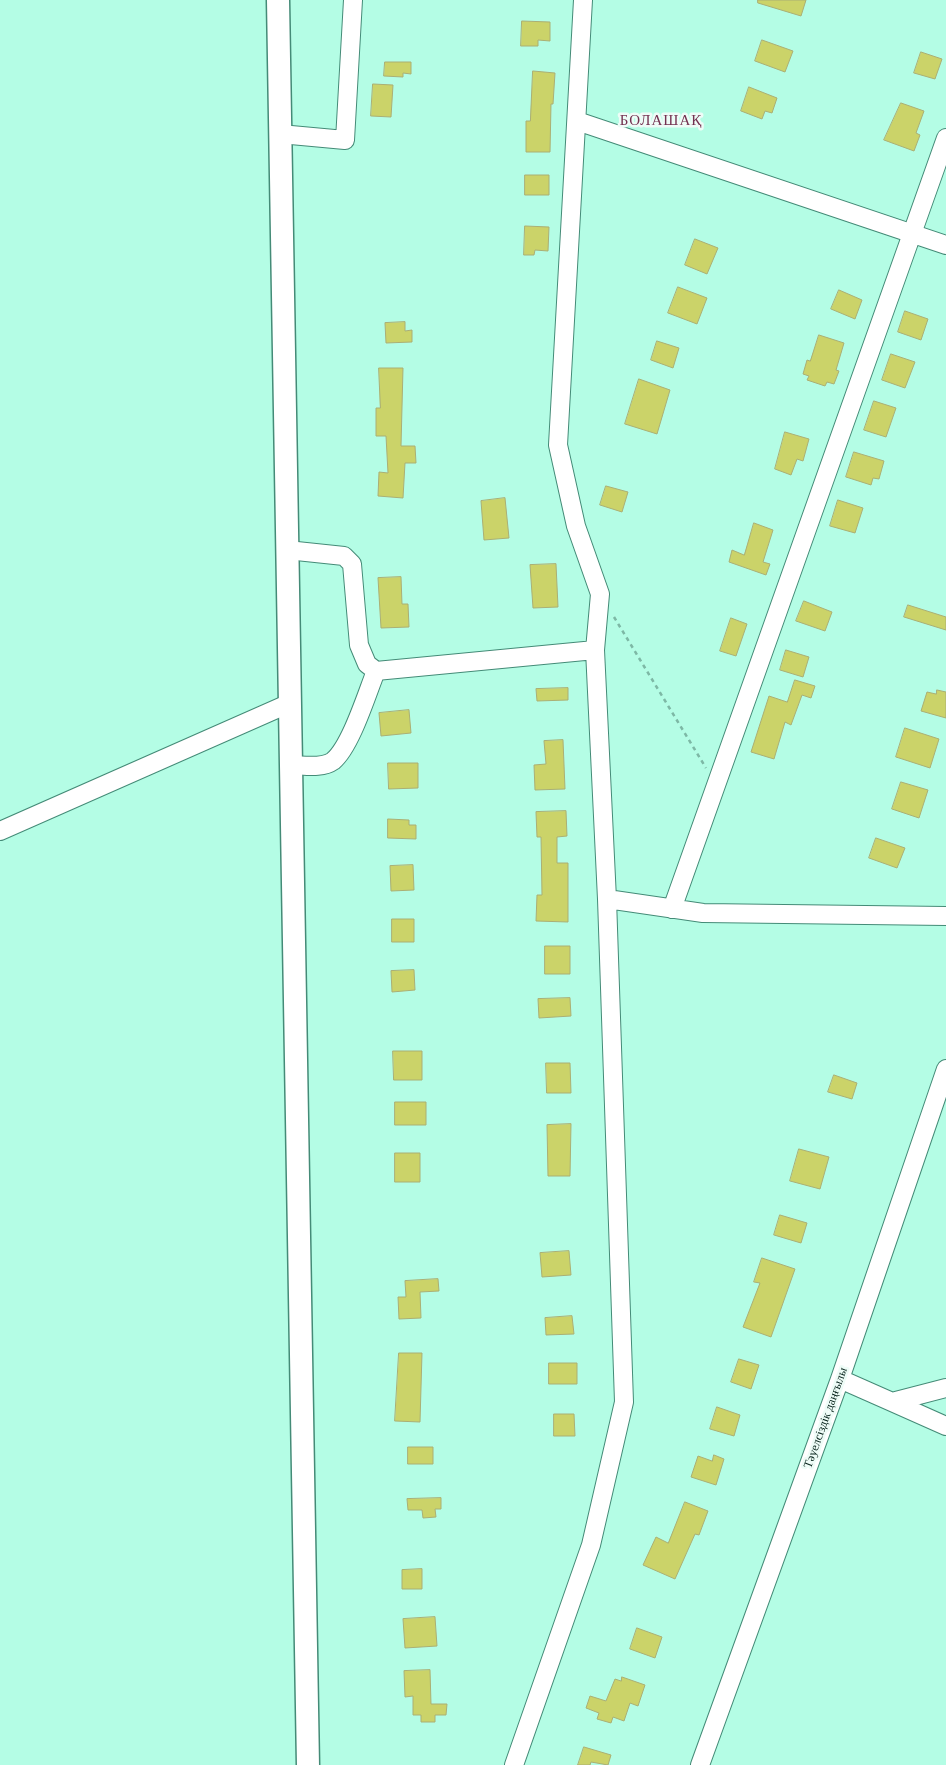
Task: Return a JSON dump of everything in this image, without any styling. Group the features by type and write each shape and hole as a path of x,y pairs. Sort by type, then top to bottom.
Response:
{"main road":[{"path":"278,0 308,1765"}],"street":[{"path":"280,134 345,140 353,0"},
{"path":"514,1765 591,1545 624,1402 607,899 595,650 600,594 576,526 558,445 583,0"},
{"path":"577,121 946,245"},
{"path":"672,909 946,138"},
{"path":"287,550 344,556 352,564 359,645 367,664 376,671 595,650"},
{"path":"291,765 317,766 332,761 349,737 376,671"},
{"path":"0,832 290,703"},
{"path":"607,899 703,913 946,916"},
{"name":"Тәуелсіздік даңғылы","path":"700,1765 840,1379 946,1069"},
{"path":"840,1379 946,1426"},
{"path":"892,1402 946,1388"}],"path":[{"path":"600,594 716,784"}],"building":[{"path":"758,0 806,0 801,16 758,3"},
{"path":"522,21 550,22 550,41 538,40 538,46 521,46"},
{"path":"762,40 793,51 785,72 755,61"},
{"path":"921,52 942,59 935,79 914,73"},
{"path":"385,62 411,62 411,74 403,73 403,77 384,76"},
{"path":"533,71 555,73 553,104 551,104 550,152 526,152 526,121 530,121"},
{"path":"373,84 393,85 391,117 371,116"},
{"path":"749,87 777,98 772,113 765,111 762,119 741,111"},
{"path":"901,103 924,111 916,133 920,135 914,151 884,140"},
{"path":"525,175 549,175 549,195 525,195"},
{"path":"525,226 549,227 548,251 535,250 534,255 524,255"},
{"path":"695,239 718,248 707,274 685,265"},
{"path":"678,287 707,298 697,324 668,313"},
{"path":"839,290 862,300 855,319 831,309"},
{"path":"905,311 928,319 921,340 898,332"},
{"path":"405,322 405,331 412,330 412,342 386,343 385,323"},
{"path":"819,335 844,343 836,370 839,371 834,384 827,382 825,386 807,380 809,376 803,374 807,360 810,361"},
{"path":"657,341 679,348 673,368 651,360"},
{"path":"891,354 915,362 905,388 882,380"},
{"path":"379,368 403,368 401,446 415,446 416,463 405,463 403,498 378,496 379,472 388,473 386,436 376,436 376,408 380,408"},
{"path":"639,379 670,390 657,434 625,424"},
{"path":"874,401 896,408 886,437 864,430"},
{"path":"785,432 809,439 803,461 797,459 791,475 775,469"},
{"path":"854,452 884,461 879,479 873,478 871,485 846,477"},
{"path":"606,486 628,492 622,512 600,505"},
{"path":"505,498 509,538 484,540 481,501"},
{"path":"838,500 863,508 855,533 830,526"},
{"path":"754,523 773,530 763,562 770,564 766,575 729,562 732,550 744,555"},
{"path":"556,564 558,607 533,608 530,565"},
{"path":"401,577 402,604 408,604 409,627 381,628 378,578"},
{"path":"804,601 832,612 825,631 796,621"},
{"path":"908,605 946,617 946,630 904,617"},
{"path":"731,618 747,624 736,656 720,651"},
{"path":"786,650 809,657 803,677 780,670"},
{"path":"795,680 815,686 811,698 802,695 791,725 785,722 774,759 751,752 769,696 787,702"},
{"path":"568,688 568,700 537,701 536,689"},
{"path":"937,690 946,692 946,718 921,711 927,692 936,694"},
{"path":"409,710 411,733 381,736 379,713"},
{"path":"905,728 939,739 930,768 896,757"},
{"path":"563,740 565,789 535,790 534,765 546,764 544,741"},
{"path":"388,763 418,763 418,788 389,789"},
{"path":"901,782 928,790 919,818 892,809"},
{"path":"566,811 567,836 557,837 557,863 568,863 568,922 536,921 537,895 542,895 541,837 537,837 536,812"},
{"path":"388,819 409,820 409,825 416,825 416,839 388,838"},
{"path":"876,838 905,848 897,868 869,858"},
{"path":"413,865 414,890 391,891 390,866"},
{"path":"392,919 414,919 414,942 392,942"},
{"path":"545,946 570,946 570,974 545,974"},
{"path":"414,970 415,990 392,992 391,971"},
{"path":"570,998 571,1016 539,1018 538,999"},
{"path":"393,1051 422,1051 422,1080 394,1080"},
{"path":"546,1063 570,1063 571,1093 547,1093"},
{"path":"834,1075 857,1083 852,1099 828,1092"},
{"path":"395,1102 426,1102 426,1125 395,1125"},
{"path":"571,1124 570,1176 548,1176 547,1125"},
{"path":"799,1149 829,1157 820,1189 790,1181"},
{"path":"395,1153 420,1153 420,1182 395,1182"},
{"path":"780,1215 807,1223 801,1243 774,1235"},
{"path":"569,1251 571,1275 542,1277 540,1253"},
{"path":"762,1258 795,1269 771,1337 743,1327 760,1283 754,1282"},
{"path":"438,1279 439,1291 420,1292 421,1318 399,1319 398,1297 406,1297 405,1281"},
{"path":"572,1316 574,1334 546,1335 545,1318"},
{"path":"399,1353 422,1353 420,1422 395,1421"},
{"path":"739,1359 759,1365 751,1389 731,1382"},
{"path":"549,1363 577,1363 577,1384 549,1384"},
{"path":"717,1407 740,1415 734,1436 710,1429"},
{"path":"554,1414 574,1414 575,1436 554,1436"},
{"path":"408,1447 433,1447 433,1464 408,1464"},
{"path":"714,1455 724,1459 716,1485 691,1477 698,1456 712,1461"},
{"path":"441,1498 441,1509 435,1509 436,1517 423,1518 422,1510 408,1510 407,1499"},
{"path":"685,1502 708,1511 699,1535 695,1534 675,1579 643,1565 656,1537 668,1543"},
{"path":"422,1569 422,1589 402,1589 402,1570"},
{"path":"435,1617 437,1646 405,1648 403,1619"},
{"path":"637,1628 662,1637 655,1658 630,1649"},
{"path":"430,1670 431,1704 447,1704 446,1715 435,1715 435,1722 421,1722 421,1715 413,1715 413,1696 405,1697 404,1671"},
{"path":"622,1677 645,1685 638,1706 630,1703 624,1721 613,1717 611,1723 597,1719 599,1713 586,1708 590,1696 606,1701 615,1679 621,1681"},
{"path":"584,1747 611,1755 608,1765 591,1762 590,1765 578,1765"}],"district":[{"name":"БОЛАШАҚ","path":"661,121"}]}
